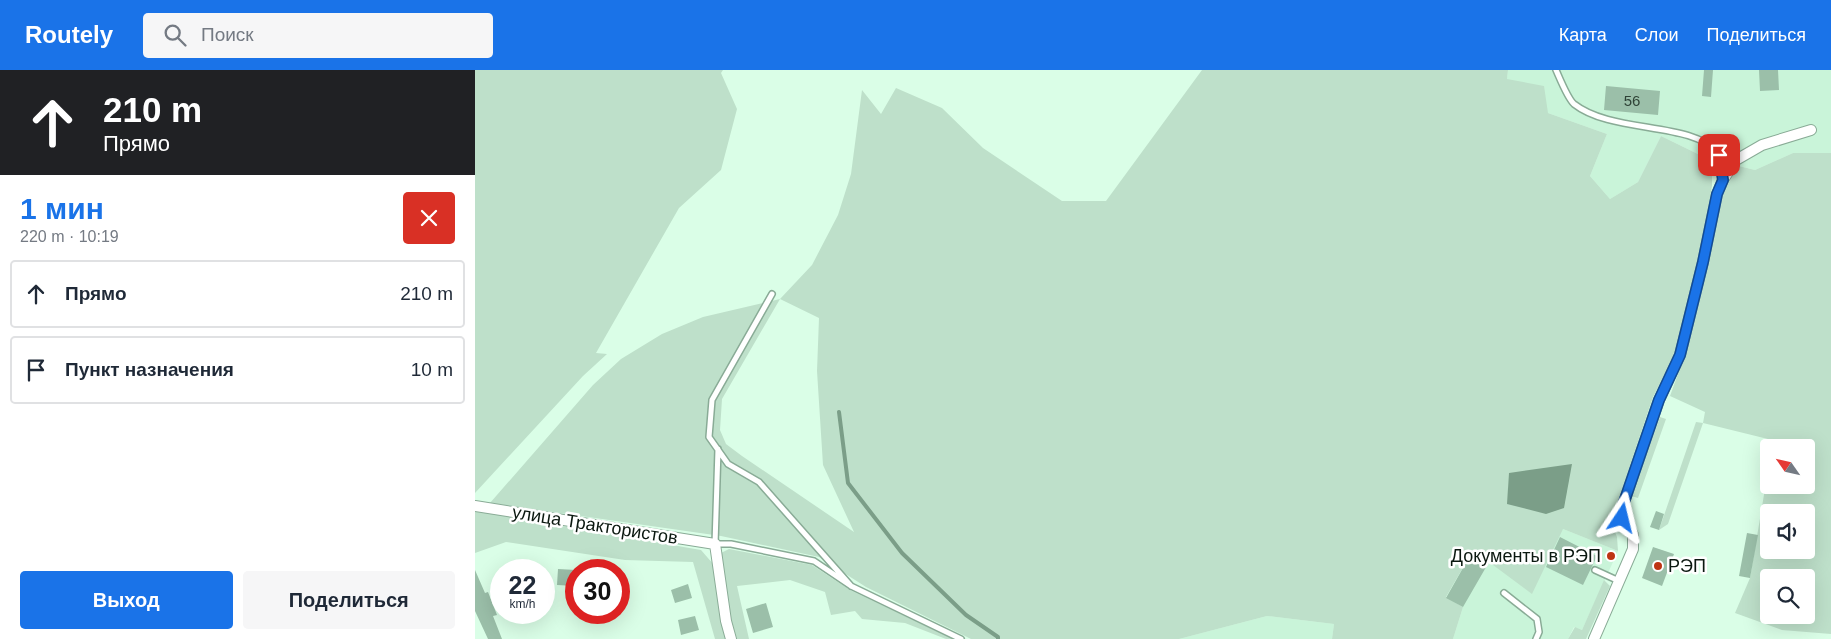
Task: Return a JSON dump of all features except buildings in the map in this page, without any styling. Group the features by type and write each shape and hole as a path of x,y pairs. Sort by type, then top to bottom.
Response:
{"street":[{"path":"1594,639 1633,549 1633,536 1622,518 1623,505 1659,400 1680,355 1703,262 1717,194 1723,180 1737,160 1762,145 1811,130"},
{"name":"улица Трактористов","path":"475,506 715,544"},
{"path":"715,544 726,621 731,639"}],"lane":[{"path":"1556,70 1573,103 1600,118 1633,126 1680,133 1706,142 1719,155 1723,180"},
{"path":"772,294 712,400 709,437 728,464 759,482 851,586"},
{"path":"718,449 715,544 731,544 814,561 851,586 961,639"},
{"path":"1595,570 1619,582"},
{"path":"1503,593 1537,619 1539,632 1536,639"}],"shaded area":[{"path":"475,70 723,70 721,73 737,109 721,170 679,208 596,353 607,354 583,376 475,493"},
{"path":"1202,70 1508,70 1507,79 1544,86 1548,113 1607,134 1590,176 1610,199 1638,182 1661,136 1712,159 1712,186 1699,260 1675,354 1653,397 1611,522 1617,537 1618,551 1563,529 1532,594 1489,562 1472,552 1446,597 1463,607 1453,639 1332,639 1334,624 1267,616 1179,639 971,639 866,587 819,557 721,536 490,503 593,385 621,359 662,334 703,317 780,299 812,265 838,215 851,174 862,90 881,114 896,88 942,108 983,148 1062,201 1106,201","holes":["780,299 819,318 817,371 823,465 854,532 726,444 720,430 722,399"]},
{"path":"1508,70 1831,70 1831,153 1793,153 1755,170 1704,157 1661,136 1638,182 1610,199 1590,176 1607,134 1548,113 1507,79"},
{"path":"1793,153 1831,153 1831,634 1782,630 1765,624 1815,624 1815,569 1760,569 1760,622 1735,613 1750,578 1760,519 1760,559 1815,559 1815,504 1762,504 1764,494 1815,494 1815,439 1768,439 1703,423 1705,412 1670,396 1683,360 1723,192 1739,166 1755,170"},
{"path":"1660,417 1666,419 1638,498 1631,496"},
{"path":"1696,422 1703,423 1668,524 1659,530"},
{"path":"1572,464 1564,508 1546,514 1507,504 1509,473"},
{"path":"475,511 701,550 714,565 727,639 715,639 693,562 618,559 506,542 475,553"},
{"path":"1563,529 1618,551 1582,630 1574,627 1568,639 1453,639 1463,607 1446,598 1472,552 1489,562"},
{"path":"729,549 812,565 850,590 953,639 946,639 905,623 862,619 855,611 831,615 825,592 790,580 737,586 749,639 737,639 730,616 721,553"},
{"path":"1604,580 1610,586 1586,639 1568,639 1575,627 1582,630"},
{"path":"1267,616 1334,624 1332,639 1179,639"}],"waterway":[{"path":"839,412 848,483 902,553 966,615 998,637 998,639"}],"place":[{"name":"Документы в РЭП","path":"1611,556"},
{"name":"РЭП","path":"1658,566"}],"route":[{"path":"1622,518 1623,505 1659,400 1680,355 1703,262 1717,194 1723,180 1719,155"}]}
